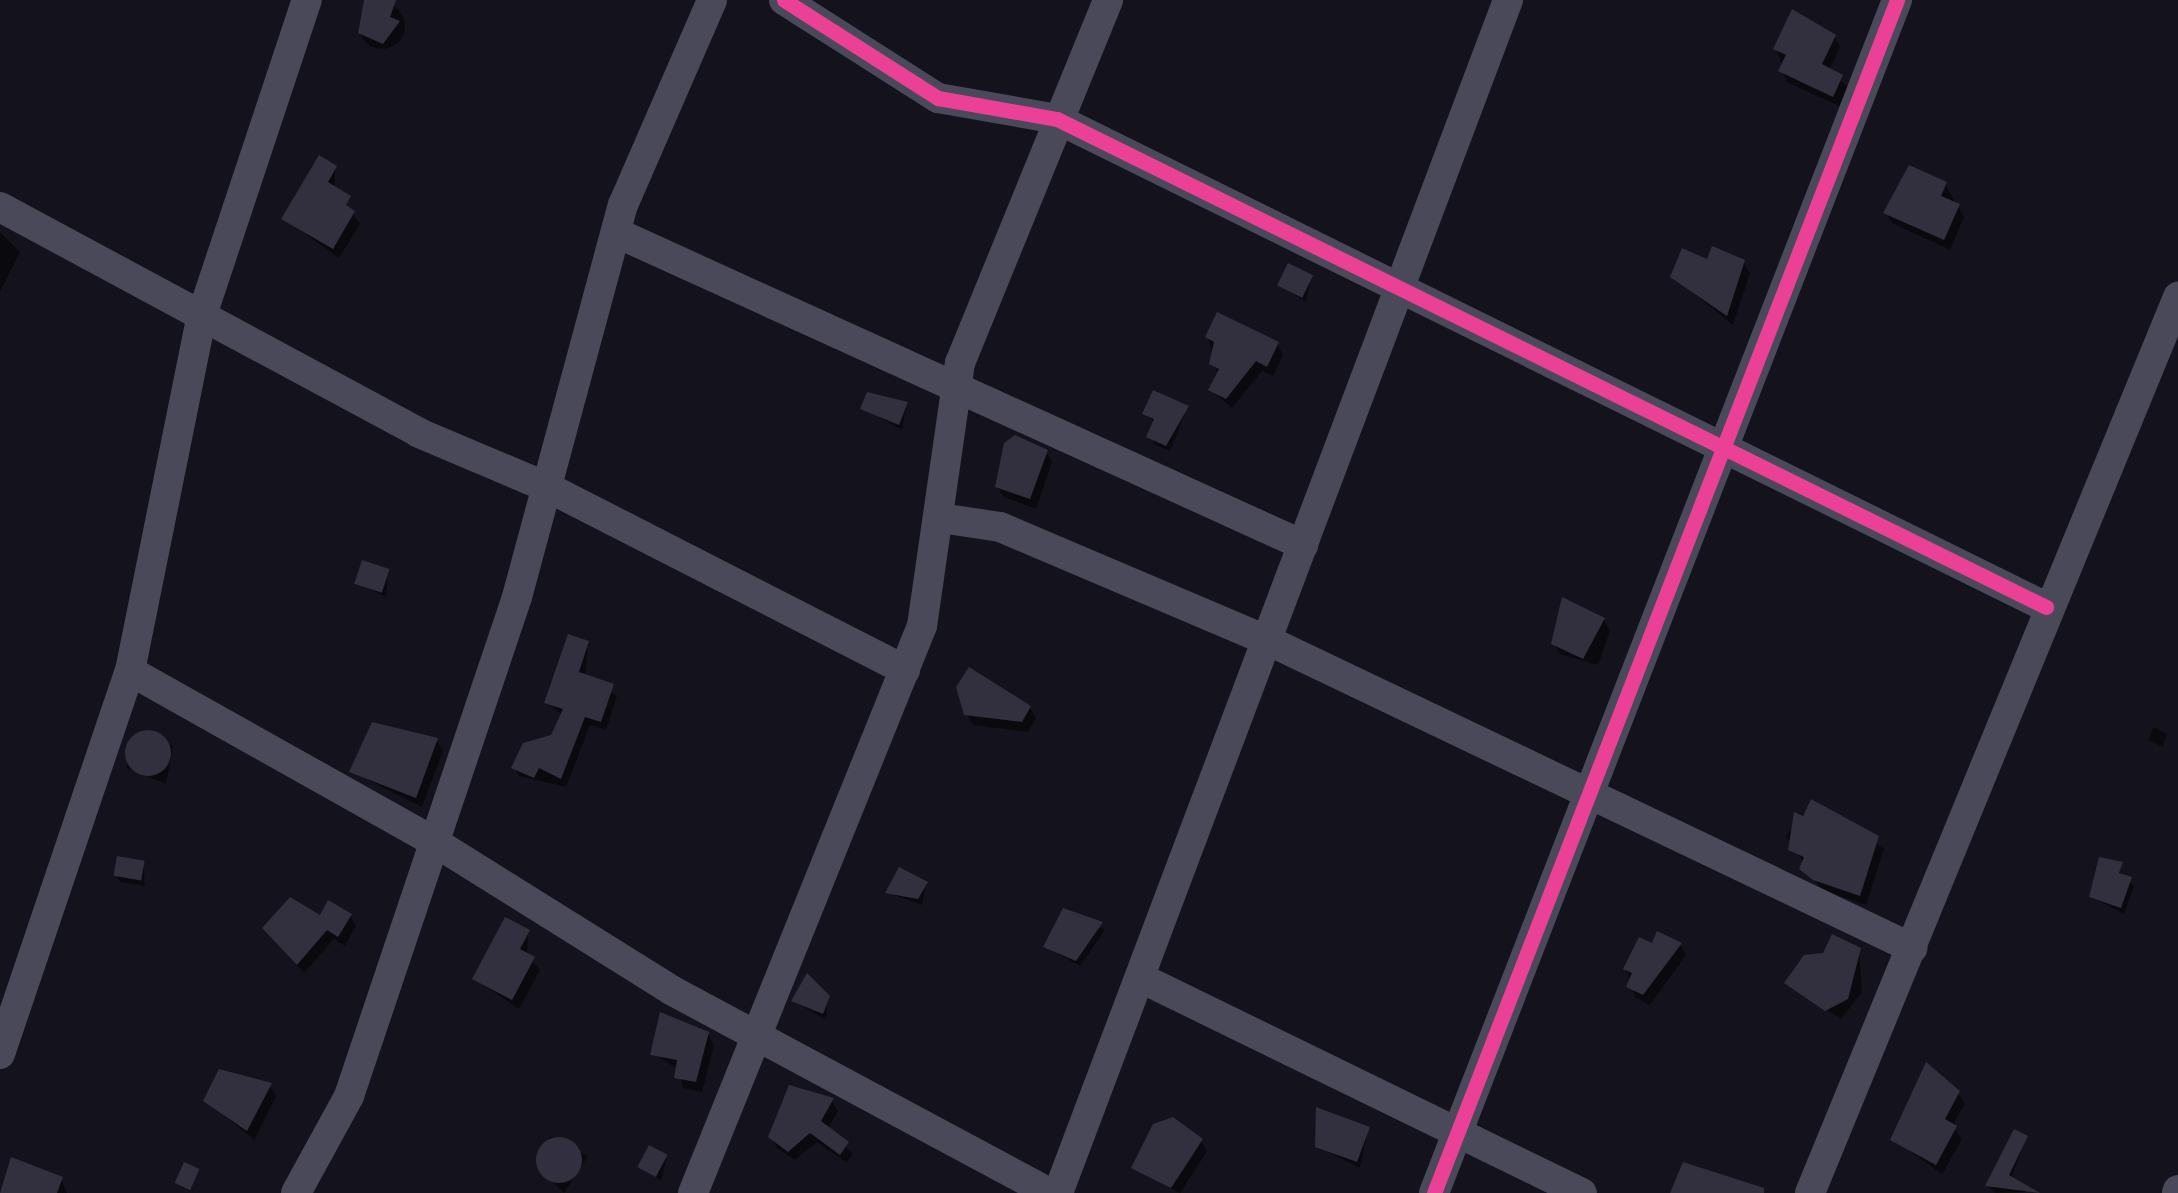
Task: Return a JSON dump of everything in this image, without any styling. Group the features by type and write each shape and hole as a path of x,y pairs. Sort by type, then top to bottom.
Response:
{"street":[{"path":"0,1054 130,671 202,315 307,0"},
{"path":"296,1193 349,1096 550,488 617,233 712,0"},
{"path":"784,0 956,106 1057,119 2046,607"},
{"path":"693,1193 753,1034 905,670 936,572 953,387 1057,119 1108,0"},
{"path":"1058,1193 1145,980 1303,544 1508,0"},
{"path":"1434,1193 1592,797 1640,644 1722,448 1897,0"},
{"path":"0,207 419,433 550,488 905,670"},
{"path":"617,233 1303,544"},
{"path":"1810,1193 1912,948 2046,607 2178,297"},
{"path":"940,518 1000,527 1269,641 1912,948"},
{"path":"130,671 433,841 753,1034 1050,1193"},
{"path":"1145,980 1460,1128 1582,1193"}],"building":[{"path":"364,0 396,0 390,17 400,21 383,44 358,33"},
{"path":"1792,9 1836,35 1822,64 1843,75 1833,97 1778,71 1786,55 1773,49"},
{"path":"319,155 337,166 328,182 351,196 346,205 355,211 333,249 281,219"},
{"path":"1909,165 1947,182 1941,196 1960,204 1944,240 1883,213"},
{"path":"1712,246 1745,260 1727,316 1670,277 1682,248 1707,259"},
{"path":"1288,263 1313,275 1302,298 1277,285"},
{"path":"1217,312 1279,342 1267,367 1256,361 1226,399 1208,390 1219,369 1209,364 1214,342 1205,337"},
{"path":"1153,390 1189,406 1166,446 1146,437 1154,419 1142,414"},
{"path":"867,392 908,402 899,425 860,409"},
{"path":"1015,435 1048,450 1030,499 995,487 1004,443"},
{"path":"362,560 390,569 382,593 354,584"},
{"path":"1562,597 1605,618 1583,659 1551,644"},
{"path":"568,634 589,641 579,672 614,684 601,722 585,717 561,779 539,768 534,778 511,768 523,743 551,735 563,709 544,703"},
{"path":"969,667 1031,706 1022,722 964,715 956,687"},
{"path":"372,722 438,738 416,798 349,772"},
{"path":"148,730 164,737 171,753 164,769 148,776 132,769 125,753 132,737"},
{"path":"1811,799 1879,836 1860,896 1813,880 1799,869 1804,857 1788,850 1794,812 1803,816"},
{"path":"117,856 145,861 141,881 114,876"},
{"path":"2099,857 2123,862 2119,873 2132,877 2121,908 2089,897"},
{"path":"899,867 928,882 918,899 885,893"},
{"path":"290,897 320,915 328,900 352,914 338,937 327,930 297,965 262,928"},
{"path":"1063,908 1103,922 1076,961 1043,947"},
{"path":"505,917 530,930 520,949 535,957 512,1000 472,979"},
{"path":"1657,931 1682,943 1643,995 1626,987 1632,973 1623,969 1639,937 1652,943"},
{"path":"1832,934 1861,948 1848,999 1825,1011 1784,983 1804,955 1823,953"},
{"path":"807,973 830,996 823,1014 791,1001"},
{"path":"660,1012 709,1032 696,1082 674,1078 677,1060 650,1055"},
{"path":"1926,1062 1960,1091 1945,1119 1957,1126 1936,1165 1890,1140"},
{"path":"219,1069 272,1083 247,1131 203,1101"},
{"path":"789,1085 834,1098 821,1121 849,1142 840,1155 810,1133 788,1152 768,1137"},
{"path":"1316,1107 1370,1127 1357,1162 1315,1147"},
{"path":"1173,1117 1203,1139 1171,1188 1131,1168 1153,1124"},
{"path":"2014,1129 2028,1136 2009,1175 2040,1193 1985,1186"},
{"path":"559,1137 575,1144 582,1160 575,1176 559,1183 543,1176 536,1160 543,1144"},
{"path":"649,1145 668,1155 656,1177 637,1167"},
{"path":"11,1157 63,1177 57,1193 0,1193"},
{"path":"184,1162 200,1169 190,1190 175,1183"},
{"path":"1683,1162 1764,1188 1764,1193 1670,1193"}],"cycle path":[{"path":"784,0 938,98 1057,119 2046,607"},
{"path":"1434,1193 1897,0"}]}
